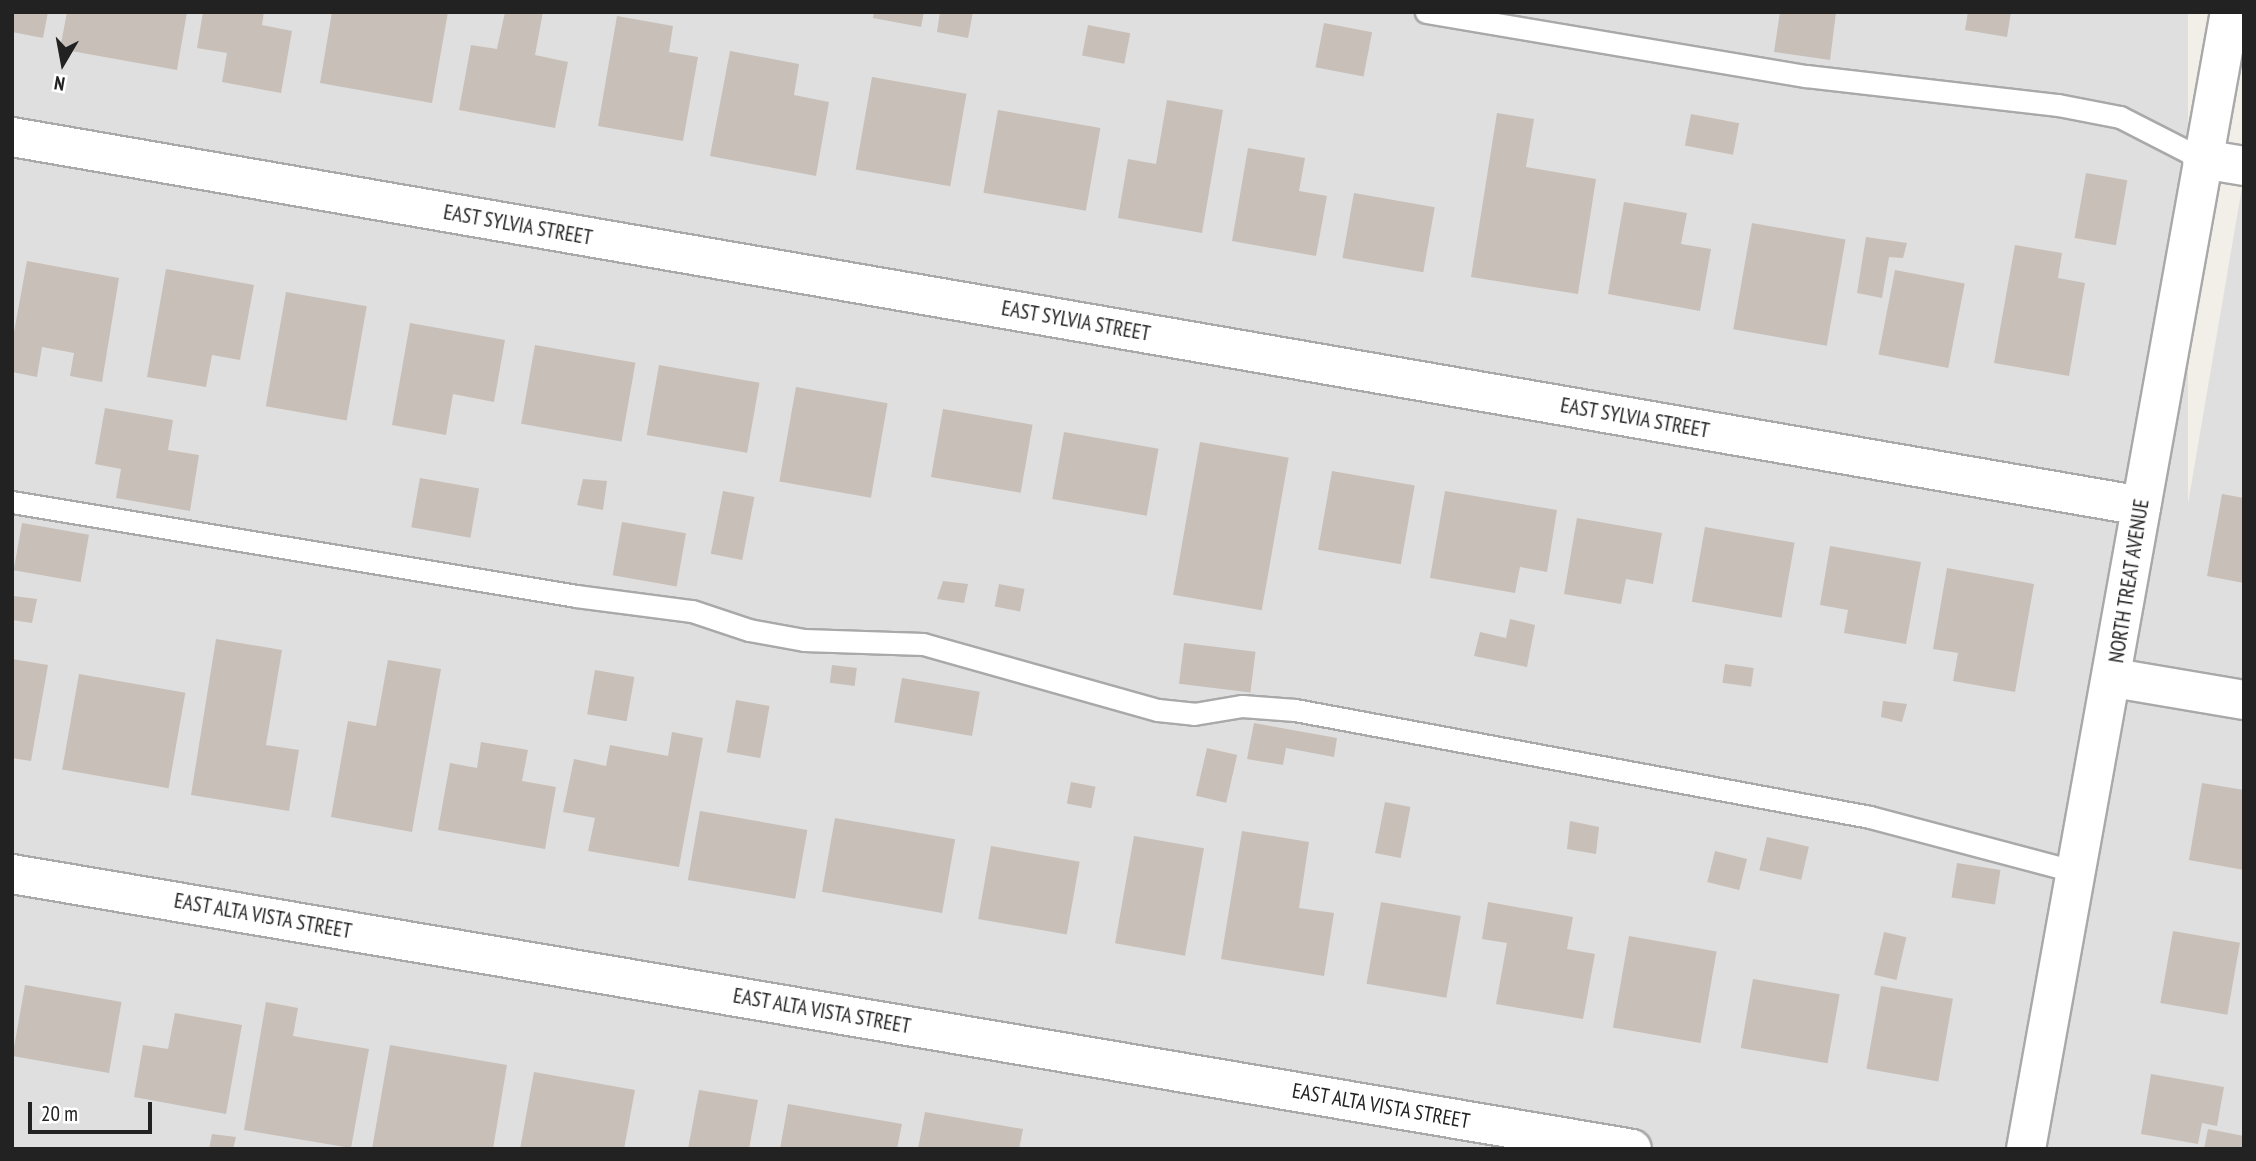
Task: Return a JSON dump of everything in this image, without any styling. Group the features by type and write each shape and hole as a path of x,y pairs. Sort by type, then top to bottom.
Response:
{"street":[{"name":"NORTH TREAT AVENUE","path":"2026,1149 2114,678 2141,506 2230,12"},
{"name":"EAST SYLVIA STREET","path":"12,137 2141,506"},
{"path":"2202,159 2244,166"},
{"path":"2114,678 2244,700"},
{"name":"EAST ALTA VISTA STREET","path":"12,874 1632,1149"}],"lane":[{"path":"1426,12 1806,76 2057,105 2120,117 2202,159"},
{"path":"12,502 576,596 692,611 749,630 804,639 923,644 1158,710 1194,714 1242,706 1295,710 1870,817 2077,872"}],"shaded area":[{"path":"12,12 2188,12 2188,1149 12,1149"},
{"path":"2244,178 2244,1149 2078,1149 2242,187"}],"building":[{"path":"12,12 48,12 43,38 12,32"},
{"path":"67,12 187,12 177,70 60,49"},
{"path":"203,12 264,12 262,25 292,31 281,93 222,82 227,53 197,48"},
{"path":"332,12 448,12 432,103 320,83"},
{"path":"505,12 543,12 535,55 568,62 555,128 459,110 471,45 497,49"},
{"path":"874,12 924,12 921,27 873,18"},
{"path":"940,12 973,12 968,38 937,32"},
{"path":"1780,12 1836,13 1830,60 1774,52"},
{"path":"1968,12 2011,12 2007,37 1965,30"},
{"path":"617,16 673,26 669,52 698,57 683,141 598,126"},
{"path":"1324,23 1372,32 1364,77 1315,67"},
{"path":"1088,25 1130,33 1124,64 1082,55"},
{"path":"730,51 799,64 794,95 829,102 816,176 710,156"},
{"path":"872,77 967,94 950,186 856,170"},
{"path":"1167,100 1223,110 1202,233 1118,218 1128,159 1156,164"},
{"path":"998,110 1100,128 1086,211 983,193"},
{"path":"1497,113 1534,119 1526,167 1596,179 1578,294 1471,277"},
{"path":"1691,114 1739,123 1733,155 1685,145"},
{"path":"1248,148 1305,158 1299,191 1327,196 1316,256 1232,241"},
{"path":"2086,173 2127,180 2116,245 2075,238"},
{"path":"1354,193 1435,207 1423,272 1343,258"},
{"path":"1624,202 1687,213 1681,244 1711,249 1700,311 1608,294"},
{"path":"1752,223 1846,239 1827,346 1733,329"},
{"path":"1866,237 1907,243 1903,258 1889,257 1882,298 1857,293"},
{"path":"2015,245 2062,253 2058,278 2085,283 2069,376 1994,363"},
{"path":"27,261 119,278 102,382 70,376 74,353 42,347 37,377 12,372 12,343"},
{"path":"166,269 254,285 240,360 212,355 206,387 147,377"},
{"path":"1895,270 1965,284 1948,368 1879,354"},
{"path":"286,292 367,306 347,420 266,406"},
{"path":"410,323 505,340 494,402 453,394 446,435 392,425"},
{"path":"535,345 635,363 622,441 521,424"},
{"path":"659,365 759,383 747,453 647,435"},
{"path":"796,387 888,403 871,498 779,482"},
{"path":"105,408 173,420 168,450 199,455 190,511 116,498 121,469 95,464"},
{"path":"943,409 1033,425 1021,493 931,477"},
{"path":"1064,432 1159,449 1147,516 1052,499"},
{"path":"1200,442 1289,458 1262,610 1173,595"},
{"path":"1332,471 1415,486 1401,564 1318,550"},
{"path":"420,478 479,488 470,538 411,527"},
{"path":"583,479 607,481 603,510 577,505"},
{"path":"723,491 754,497 742,560 711,554"},
{"path":"1445,491 1557,510 1547,572 1520,567 1515,593 1430,578"},
{"path":"2222,494 2244,498 2244,583 2207,576"},
{"path":"1577,518 1662,533 1653,584 1626,579 1621,604 1564,594"},
{"path":"622,522 686,533 677,586 613,575"},
{"path":"22,523 89,535 81,582 14,570"},
{"path":"1705,527 1795,543 1781,618 1692,602"},
{"path":"1830,546 1921,562 1906,644 1844,633 1848,610 1820,605"},
{"path":"1947,568 2034,584 2015,692 1953,681 1958,653 1933,649"},
{"path":"943,581 968,584 964,603 937,599"},
{"path":"999,584 1025,589 1020,612 995,607"},
{"path":"13,596 37,599 32,623 12,620"},
{"path":"1510,619 1535,625 1527,667 1474,656 1480,632 1506,638"},
{"path":"216,639 282,650 266,745 299,750 289,811 191,795"},
{"path":"1184,643 1255,652 1250,692 1179,684"},
{"path":"12,659 48,665 31,761 12,758"},
{"path":"388,660 441,669 412,832 331,817 348,721 376,726"},
{"path":"1725,664 1754,668 1751,687 1722,683"},
{"path":"832,665 857,668 855,686 830,683"},
{"path":"595,670 634,677 627,721 587,714"},
{"path":"79,674 185,693 169,788 62,770"},
{"path":"902,678 980,692 972,736 894,722"},
{"path":"736,700 769,706 760,758 727,752"},
{"path":"1883,701 1907,704 1902,722 1881,717"},
{"path":"1254,723 1337,738 1334,757 1286,748 1283,765 1247,759"},
{"path":"672,732 703,738 679,867 588,851 595,818 563,812 574,759 606,766 610,745 668,756"},
{"path":"481,742 528,750 522,781 556,787 545,849 438,830 450,763 477,768"},
{"path":"1207,748 1237,755 1226,803 1196,796"},
{"path":"1071,782 1096,787 1091,808 1067,804"},
{"path":"2202,783 2244,790 2244,870 2189,860"},
{"path":"1385,802 1411,807 1401,858 1375,853"},
{"path":"700,811 807,830 795,899 688,880"},
{"path":"835,818 955,839 942,913 822,892"},
{"path":"1570,821 1599,827 1596,854 1567,849"},
{"path":"1242,831 1309,842 1299,908 1334,913 1324,976 1221,959"},
{"path":"1134,836 1204,848 1185,956 1115,943"},
{"path":"1767,837 1809,847 1801,880 1759,870"},
{"path":"991,846 1080,862 1067,935 978,919"},
{"path":"1715,851 1747,859 1739,890 1707,882"},
{"path":"1957,863 2000,870 1995,904 1952,898"},
{"path":"1381,902 1461,916 1446,998 1367,984"},
{"path":"1488,902 1573,917 1567,949 1595,954 1583,1019 1496,1004 1507,943 1482,939"},
{"path":"2173,931 2240,943 2227,1015 2160,1003"},
{"path":"1884,932 1906,937 1897,980 1874,975"},
{"path":"1629,936 1717,951 1700,1043 1613,1028"},
{"path":"1753,979 1840,994 1828,1063 1741,1048"},
{"path":"25,985 122,1002 109,1073 12,1056"},
{"path":"1881,986 1953,999 1938,1081 1866,1069"},
{"path":"266,1002 298,1008 293,1036 369,1049 351,1148 244,1130"},
{"path":"175,1013 242,1025 226,1114 134,1097 143,1045 168,1049"},
{"path":"390,1045 507,1065 493,1149 372,1149"},
{"path":"534,1072 635,1090 624,1149 520,1149"},
{"path":"2151,1074 2224,1087 2217,1126 2202,1123 2198,1144 2141,1134"},
{"path":"699,1090 758,1100 749,1149 688,1149"},
{"path":"788,1104 902,1124 897,1149 780,1149"},
{"path":"925,1112 1023,1129 1019,1149 918,1149"},
{"path":"2208,1129 2244,1136 2244,1149 2204,1149"},
{"path":"212,1134 236,1137 233,1149 209,1149"}]}
